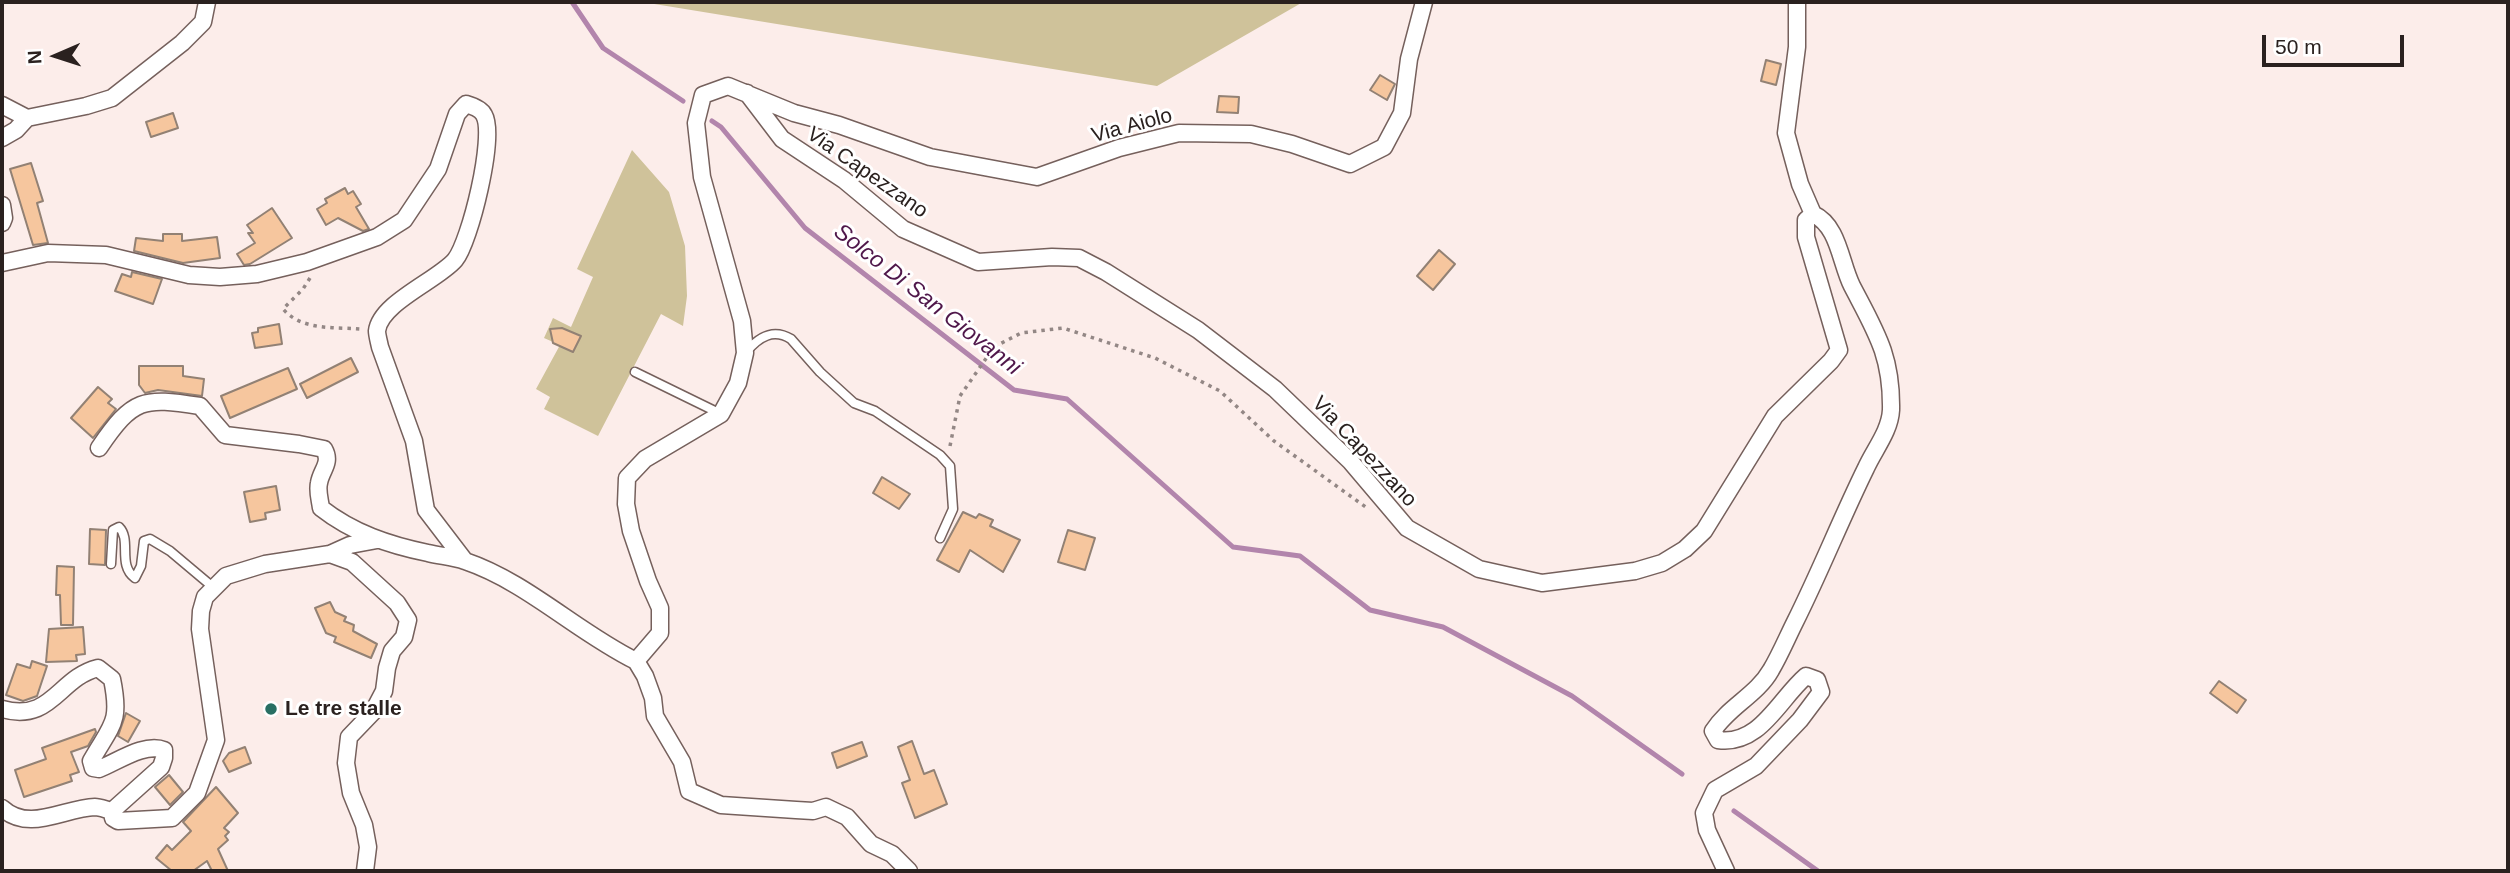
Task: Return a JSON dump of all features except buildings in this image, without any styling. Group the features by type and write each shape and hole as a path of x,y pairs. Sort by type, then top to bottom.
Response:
{"street":[{"path":"2,138 16,130 27,118 112,98 182,43 203,22 207,2"},
{"name":"Via Aiolo","path":"747,93 794,113 839,125 930,157 1038,177 1119,148 1180,133 1251,134 1292,144 1350,164 1384,147 1402,113 1409,59 1424,2"},
{"path":"1726,871 1707,830 1704,813 1715,790 1756,766 1800,720 1821,692 1817,680 1806,676 1752,733 1731,742 1718,740 1713,731 1719,721 1753,693 1770,672 1817,577 1891,414 1890,374 1882,344 1849,279 1832,232 1824,219 1813,214 1800,184 1786,132 1797,47 1797,2"},
{"path":"636,661 660,633 660,608 631,531 626,504 627,478 645,459 721,414 738,383 746,353 742,321 702,177 696,123 703,95 728,86 747,93"},
{"name":"Via Capezzano","path":"747,93 782,139 844,180 903,229 978,262 1079,258 1106,272 1198,330 1275,389 1352,462 1407,528 1479,569 1542,583 1635,571 1662,563 1685,549 1704,531 1775,416 1839,350 1806,237 1806,220 1813,214"},
{"path":"2,263 48,253 106,255 189,275 220,277 257,274 307,262 377,237 404,220 438,169 457,114 466,104 475,107 484,115 488,134 481,186 463,248 454,261 399,300 380,323 377,331 380,347 414,441 426,510 465,561"},
{"path":"2,105 27,118"},
{"path":"2,205 5,218 2,223"},
{"path":"99,448 130,409 159,400 200,405 225,435 324,449 328,455 318,487 321,508 353,529 377,540 465,561 513,584 613,650 636,661 653,698 655,716 682,762 689,791 721,805 813,811 826,807 847,817 871,844 892,854 909,871"},
{"path":"112,811 113,818 118,821 172,818 197,793 216,740 200,629 205,597 226,576 265,564 330,554 350,545 377,540"},
{"path":"330,554 352,562 397,603 408,620 404,637 392,651 384,691 373,712 349,737 346,763 351,793 364,825 368,847 365,871"},
{"path":"2,709 15,713 43,706 85,671 98,668 112,679 118,705 114,723 91,761 93,768 99,769 147,749 164,750 164,758 160,766 112,811"},
{"path":"2,808 10,815 33,819 95,807 112,811"}],"lane":[{"path":"746,353 763,336 786,335 820,372 854,403 874,411 940,455 950,466 953,509 940,538"},
{"path":"635,372 721,414"},
{"path":"111,564 111,536 113,530 119,527 124,531 127,569 135,578 141,566 144,541 149,539 156,540 214,588"}],"path":[{"path":"307,262 310,278 283,309 288,316 338,330 377,331"},
{"path":"940,455 949,451 960,396 994,347 1021,333 1063,328 1155,358 1220,390 1274,440 1374,512"}],"shaded area":[{"path":"642,2 1303,2 1157,86"},
{"path":"632,150 669,192 685,246 687,296 683,326 661,314 598,436 544,409 550,397 536,389 560,345 544,338 553,318 571,327 593,277 577,269"}],"waterway":[{"name":"Solco Di San Giovanni","path":"572,2 603,48 683,101"},
{"name":"Solco Di San Giovanni","path":"712,121 721,127 805,228 1014,390 1067,399 1233,547 1300,556 1370,610 1443,627 1572,696 1682,774"},
{"name":"Solco Di San Giovanni","path":"1734,811 1818,871"}],"place":[{"name":"Le tre stalle","path":"271,709"}]}
